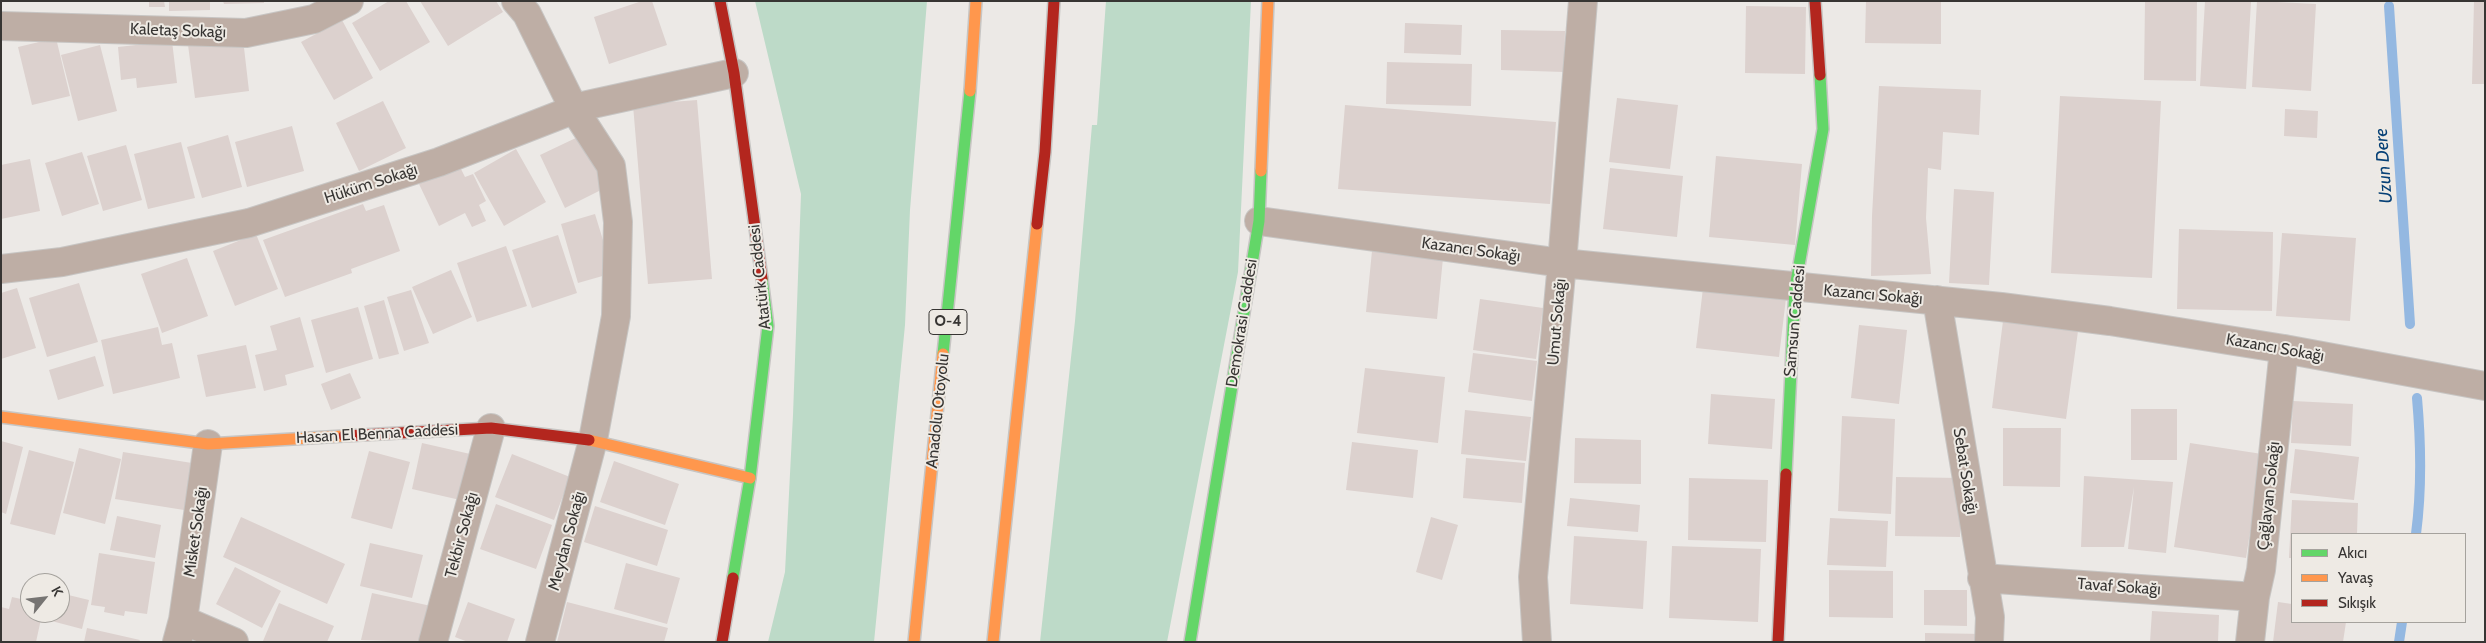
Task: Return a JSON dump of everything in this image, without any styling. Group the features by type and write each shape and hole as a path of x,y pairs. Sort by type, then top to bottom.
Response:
{"main road":[{"name":"Atatürk Caddesi","path":"720,1 734,73 768,326 750,478 722,642"},
{"name":"Anadolu Otoyolu","path":"914,642 969,102 976,1"},
{"path":"994,642 1045,152 1054,1"},
{"name":"Demokrasi Caddesi","path":"1190,642 1259,221 1268,1"},
{"name":"Samsun Caddesi","path":"1778,642 1795,288 1822,129 1815,1"},
{"name":"Hasan El Benna Caddesi","path":"1,417 208,444 491,428 593,440 750,478"}],"street":[{"name":"Kaletaş Sokağı","path":"1,26 246,33 314,19 349,1"},
{"name":"Meydan Sokağı","path":"516,1 527,14 574,109 611,166 618,222 616,316 593,440 540,642"},
{"name":"Umut Sokağı","path":"1537,642 1533,577 1562,262 1583,1"},
{"name":"Hüküm Sokağı","path":"1,269 62,262 249,223 439,162 574,109 734,73"},
{"name":"Kazancı Sokağı","path":"1259,221 1562,262 1795,288 1937,300 2110,321 2284,349 2485,386"},
{"name":"Sebat Sokağı","path":"1937,300 1990,617 1989,642"},
{"name":"Çağlayan Sokağı","path":"2250,642 2255,597 2261,570 2284,349"},
{"name":"Tekbir Sokağı","path":"433,642 491,428"},
{"name":"Misket Sokağı","path":"208,444 180,631 234,642"},
{"name":"Tavaf Sokağı","path":"1982,578 2255,597"}],"green space":[{"path":"755,1 927,1 910,210 905,325 874,642 768,642 785,572 801,194"},
{"path":"1106,1 1251,1 1238,272 1167,642 1040,642 1075,321 1092,125 1097,125"}],"building":[{"path":"149,1 164,1 165,7 149,7"},
{"path":"169,1 210,1 210,10 169,11"},
{"path":"223,1 264,1 264,3 224,4"},
{"path":"389,1 406,1 430,42 380,71 352,23"},
{"path":"420,1 496,1 503,12 448,46"},
{"path":"642,1 652,1 667,45 609,64 594,17"},
{"path":"1866,1 1941,1 1941,44 1865,43"},
{"path":"2145,1 2197,1 2196,81 2144,80"},
{"path":"2205,1 2251,2 2246,89 2200,86"},
{"path":"2257,1 2316,4 2311,91 2252,87"},
{"path":"2474,1 2485,1 2485,84 2472,84"},
{"path":"1746,6 1806,7 1805,74 1745,73"},
{"path":"342,20 373,78 334,100 301,42"},
{"path":"1405,23 1462,25 1461,55 1404,53"},
{"path":"1501,30 1565,31 1564,72 1501,70"},
{"path":"56,38 70,96 32,105 18,47"},
{"path":"243,39 249,91 195,98 188,45"},
{"path":"172,41 177,83 137,88 136,78 121,80 118,47"},
{"path":"100,45 117,111 78,121 61,55"},
{"path":"1387,62 1472,64 1471,106 1386,104"},
{"path":"1879,86 1981,90 1979,135 1943,132 1941,170 1928,168 1926,218 1931,274 1871,276 1872,216"},
{"path":"2060,96 2161,101 2152,278 2051,273"},
{"path":"1617,98 1678,105 1670,169 1609,162"},
{"path":"697,100 712,279 648,284 633,105"},
{"path":"383,101 406,148 359,171 336,123"},
{"path":"1345,105 1556,122 1550,204 1338,189"},
{"path":"2285,109 2318,111 2317,138 2284,136"},
{"path":"292,126 304,171 247,187 235,142"},
{"path":"228,135 242,187 202,198 187,147"},
{"path":"580,136 605,188 565,208 540,155"},
{"path":"181,142 195,198 148,209 134,154"},
{"path":"126,145 142,200 103,211 87,156"},
{"path":"516,149 546,202 504,226 474,173"},
{"path":"82,152 99,204 62,216 45,163"},
{"path":"1716,156 1802,164 1795,245 1709,237"},
{"path":"30,159 40,211 1,219 1,165"},
{"path":"459,165 465,177 473,174 486,201 479,205 486,221 472,227 465,213 439,226 419,184"},
{"path":"1610,168 1683,176 1677,237 1603,229"},
{"path":"1954,189 1994,192 1989,285 1949,283"},
{"path":"363,204 366,211 384,205 400,251 351,269 352,273 285,297 263,240"},
{"path":"595,214 613,273 578,283 561,224"},
{"path":"2179,229 2273,232 2272,311 2177,309"},
{"path":"2282,233 2356,238 2350,321 2276,316"},
{"path":"256,234 278,289 235,306 213,251"},
{"path":"558,235 577,293 532,308 512,250"},
{"path":"506,246 527,306 477,322 457,263"},
{"path":"1372,251 1443,258 1437,319 1366,312"},
{"path":"187,258 208,316 162,333 141,274"},
{"path":"451,270 472,317 433,334 412,287"},
{"path":"79,283 98,342 47,357 29,298"},
{"path":"17,288 36,348 1,359 1,293"},
{"path":"1703,288 1786,298 1779,357 1696,348"},
{"path":"411,290 429,343 404,351 387,297"},
{"path":"1480,299 1543,308 1536,359 1473,350"},
{"path":"384,300 399,354 379,359 364,306"},
{"path":"358,307 373,359 326,373 311,320"},
{"path":"300,317 314,367 285,375 287,385 264,391 255,355 277,350 270,326"},
{"path":"2003,321 2078,331 2066,419 1992,408"},
{"path":"1859,325 1907,330 1899,404 1851,398"},
{"path":"158,327 162,345 172,343 180,378 113,394 101,340"},
{"path":"246,345 256,388 206,397 197,355"},
{"path":"1473,353 1537,361 1532,401 1468,392"},
{"path":"95,356 104,386 58,400 49,370"},
{"path":"1365,368 1445,377 1438,443 1357,433"},
{"path":"350,373 361,398 331,410 321,384"},
{"path":"1711,394 1775,399 1772,449 1708,444"},
{"path":"2293,401 2353,404 2351,446 2291,443"},
{"path":"2131,409 2177,409 2177,460 2131,460"},
{"path":"1465,410 1531,417 1526,461 1461,454"},
{"path":"1842,416 1895,419 1891,514 1838,511"},
{"path":"2003,428 2061,428 2060,487 2003,486"},
{"path":"1575,438 1641,440 1641,484 1574,483"},
{"path":"1,441 23,447 6,514 1,512"},
{"path":"1352,442 1418,450 1413,498 1346,490"},
{"path":"422,443 479,456 469,502 412,489"},
{"path":"2190,443 2262,454 2246,558 2174,547"},
{"path":"79,448 121,459 105,524 63,513"},
{"path":"2295,449 2359,457 2354,500 2290,493"},
{"path":"29,450 74,462 55,535 10,524"},
{"path":"369,451 410,462 392,529 351,518"},
{"path":"123,452 192,463 184,510 115,499"},
{"path":"512,454 570,477 554,520 495,497"},
{"path":"1466,458 1525,463 1522,503 1463,498"},
{"path":"614,461 679,484 665,525 600,502"},
{"path":"2084,476 2173,482 2166,553 2128,549 2134,487 2124,547 2081,547"},
{"path":"1896,477 1960,478 1960,537 1895,536"},
{"path":"1689,478 1768,480 1766,542 1688,540"},
{"path":"1570,498 1640,505 1638,532 1567,526"},
{"path":"2292,500 2358,503 2357,533 2291,533 2291,558 2289,558"},
{"path":"496,504 552,525 536,569 480,549"},
{"path":"595,506 668,530 657,566 584,542"},
{"path":"117,516 161,525 155,558 110,550"},
{"path":"241,517 345,564 327,604 223,557"},
{"path":"1431,517 1458,525 1442,580 1416,572"},
{"path":"1830,518 1888,521 1886,567 1827,565"},
{"path":"1574,536 1647,541 1643,609 1570,604"},
{"path":"370,543 423,555 412,598 360,586"},
{"path":"1672,546 1761,549 1758,622 1669,618"},
{"path":"99,553 155,562 147,614 125,611 124,616 104,612 105,607 91,605"},
{"path":"626,563 680,578 667,624 614,609"},
{"path":"235,567 281,591 262,628 216,604"},
{"path":"1829,570 1893,571 1893,618 1829,617"},
{"path":"1924,590 1967,590 1967,626 1924,625"},
{"path":"372,593 431,606 424,642 361,640"},
{"path":"70,595 89,600 82,629 59,623 70,623"},
{"path":"12,597 20,599 20,623 40,623 36,642 1,642 1,607 9,609"},
{"path":"468,602 515,619 507,642 468,642 455,637"},
{"path":"567,602 668,628 664,642 557,642"},
{"path":"2278,602 2291,604 2291,623 2346,623 2343,642 2273,642"},
{"path":"279,603 334,626 327,642 263,641"},
{"path":"2152,611 2219,615 2218,642 2150,642"},
{"path":"87,628 140,640 139,642 84,642"},
{"path":"1925,633 1984,634 1984,642 1925,642"}],"waterway":[{"name":"Uzun Dere","path":"2389,6 2410,324"},
{"name":"Uzun Dere","path":"2416,533 2420,466 2417,398"},
{"name":"Uzun Dere","path":"2399,642 2402,623"}],"traffic: fast":[{"path":"1786,474 1795,288 1823,129 1820,75"},
{"path":"943,354 970,91"},
{"path":"1190,642 1259,221 1261,171"},
{"path":"733,578 750,478 768,326 762,279"}],"traffic: slow":[{"path":"970,91 976,1"},
{"path":"1261,171 1268,1"},
{"path":"993,642 1037,224"},
{"path":"914,642 943,354"},
{"path":"1,417 208,444 344,436"},
{"path":"589,440 750,478"}],"traffic: jam":[{"path":"720,1 734,73 762,279"},
{"path":"1037,224 1045,152 1054,1"},
{"path":"1815,1 1820,75"},
{"path":"344,436 491,428 589,440"},
{"path":"1778,642 1786,474"},
{"path":"722,642 733,578"}]}
